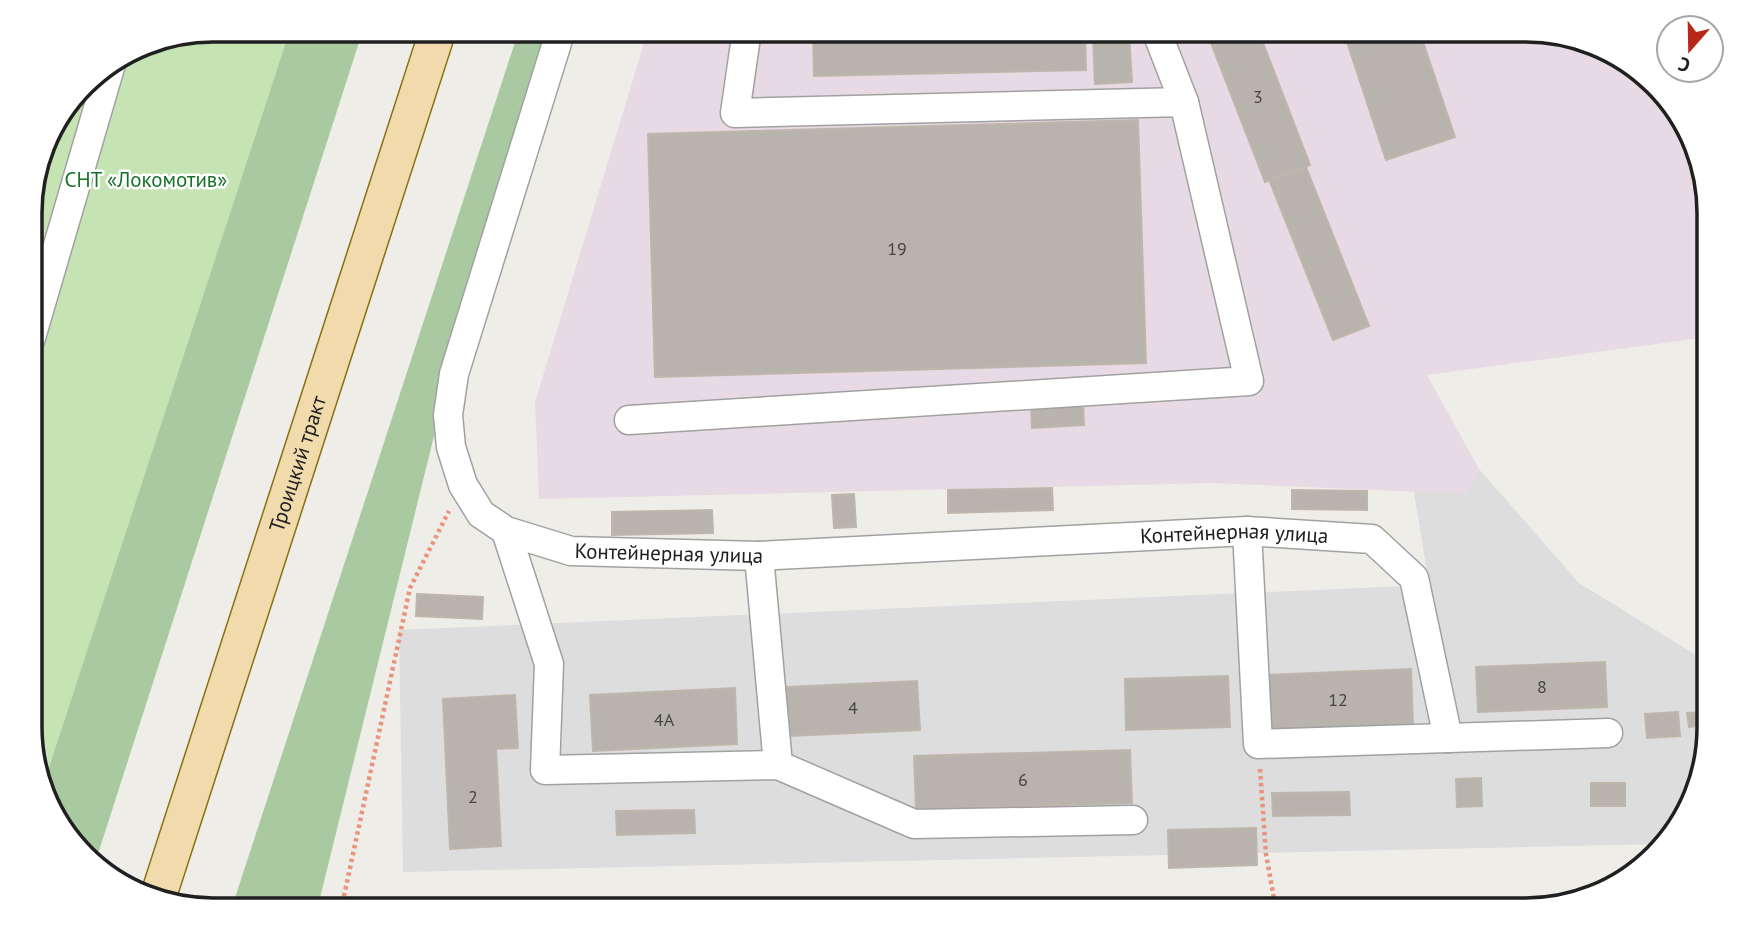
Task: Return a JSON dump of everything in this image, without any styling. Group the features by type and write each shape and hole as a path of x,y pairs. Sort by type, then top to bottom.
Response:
{"main road":[{"name":"Троицкий тракт","path":"161,889 434,42"}],"street":[{"name":"Контейнерная улица","path":"557,42 454,374 448,415 451,447 463,485 481,514 506,531 571,551 759,556 1247,531 1372,539 1413,578 1448,738"},
{"path":"745,42 735,113 1184,102"},
{"path":"629,420 1249,381 1184,102 1161,42"},
{"path":"42,299 105,80"},
{"path":"506,531 549,664 545,770 778,765 914,824 1133,820"},
{"path":"1247,531 1258,744 1608,733"},
{"path":"759,556 778,765"}],"path":[{"path":"344,898 410,588 463,485"},
{"path":"1258,744 1266,854 1274,898"}],"shaded area":[{"path":"644,42 1537,42 1559,45 1602,60 1647,92 1662,109 1684,148 1696,191 1697,338 1427,375 1479,469 1467,494 1211,483 539,499 535,402"},
{"path":"1479,469 1579,583 1697,656 1696,749 1691,771 1679,803 1651,844 403,872 399,630 1429,585 1414,492 1467,493"}],"green space":[{"name":"СНТ «Локомотив»","path":"202,42 304,42 56,793 45,760 42,727 42,202 48,169 55,148 77,109 100,84 148,55 180,45"},
{"path":"286,42 359,42 98,854 71,822 60,803 48,771"},
{"path":"515,42 544,42 473,278 320,898 235,898"}],"building":[{"path":"813,42 1085,42 1086,70 814,76"},
{"path":"1093,42 1130,42 1132,82 1095,84"},
{"path":"1211,42 1263,42 1310,165 1265,182"},
{"path":"1347,42 1423,42 1455,137 1386,160"},
{"path":"1138,120 1146,363 655,377 648,134"},
{"path":"1306,167 1369,326 1333,340 1270,182"},
{"path":"1083,402 1084,425 1032,428 1031,404"},
{"path":"1052,488 1053,510 948,513 948,490"},
{"path":"1292,490 1367,491 1367,510 1292,509"},
{"path":"854,494 856,527 834,528 832,495"},
{"path":"712,510 713,533 612,535 612,512"},
{"path":"417,594 483,597 482,619 416,616"},
{"path":"1605,662 1607,707 1478,712 1476,667"},
{"path":"1411,669 1413,725 1266,732 1263,675"},
{"path":"1228,676 1230,727 1126,730 1125,679"},
{"path":"917,681 920,730 789,736 787,687"},
{"path":"735,688 737,744 593,751 590,695"},
{"path":"515,695 518,748 496,749 501,846 450,849 443,699"},
{"path":"1678,712 1680,736 1647,738 1645,714"},
{"path":"1687,713 1697,713 1697,726 1689,727"},
{"path":"1130,750 1132,803 916,809 914,756"},
{"path":"1481,778 1482,806 1457,807 1456,779"},
{"path":"1591,783 1625,783 1625,806 1591,806"},
{"path":"1349,792 1350,815 1273,816 1272,793"},
{"path":"694,810 695,833 617,835 616,811"},
{"path":"1256,828 1257,865 1169,868 1168,830"}]}
